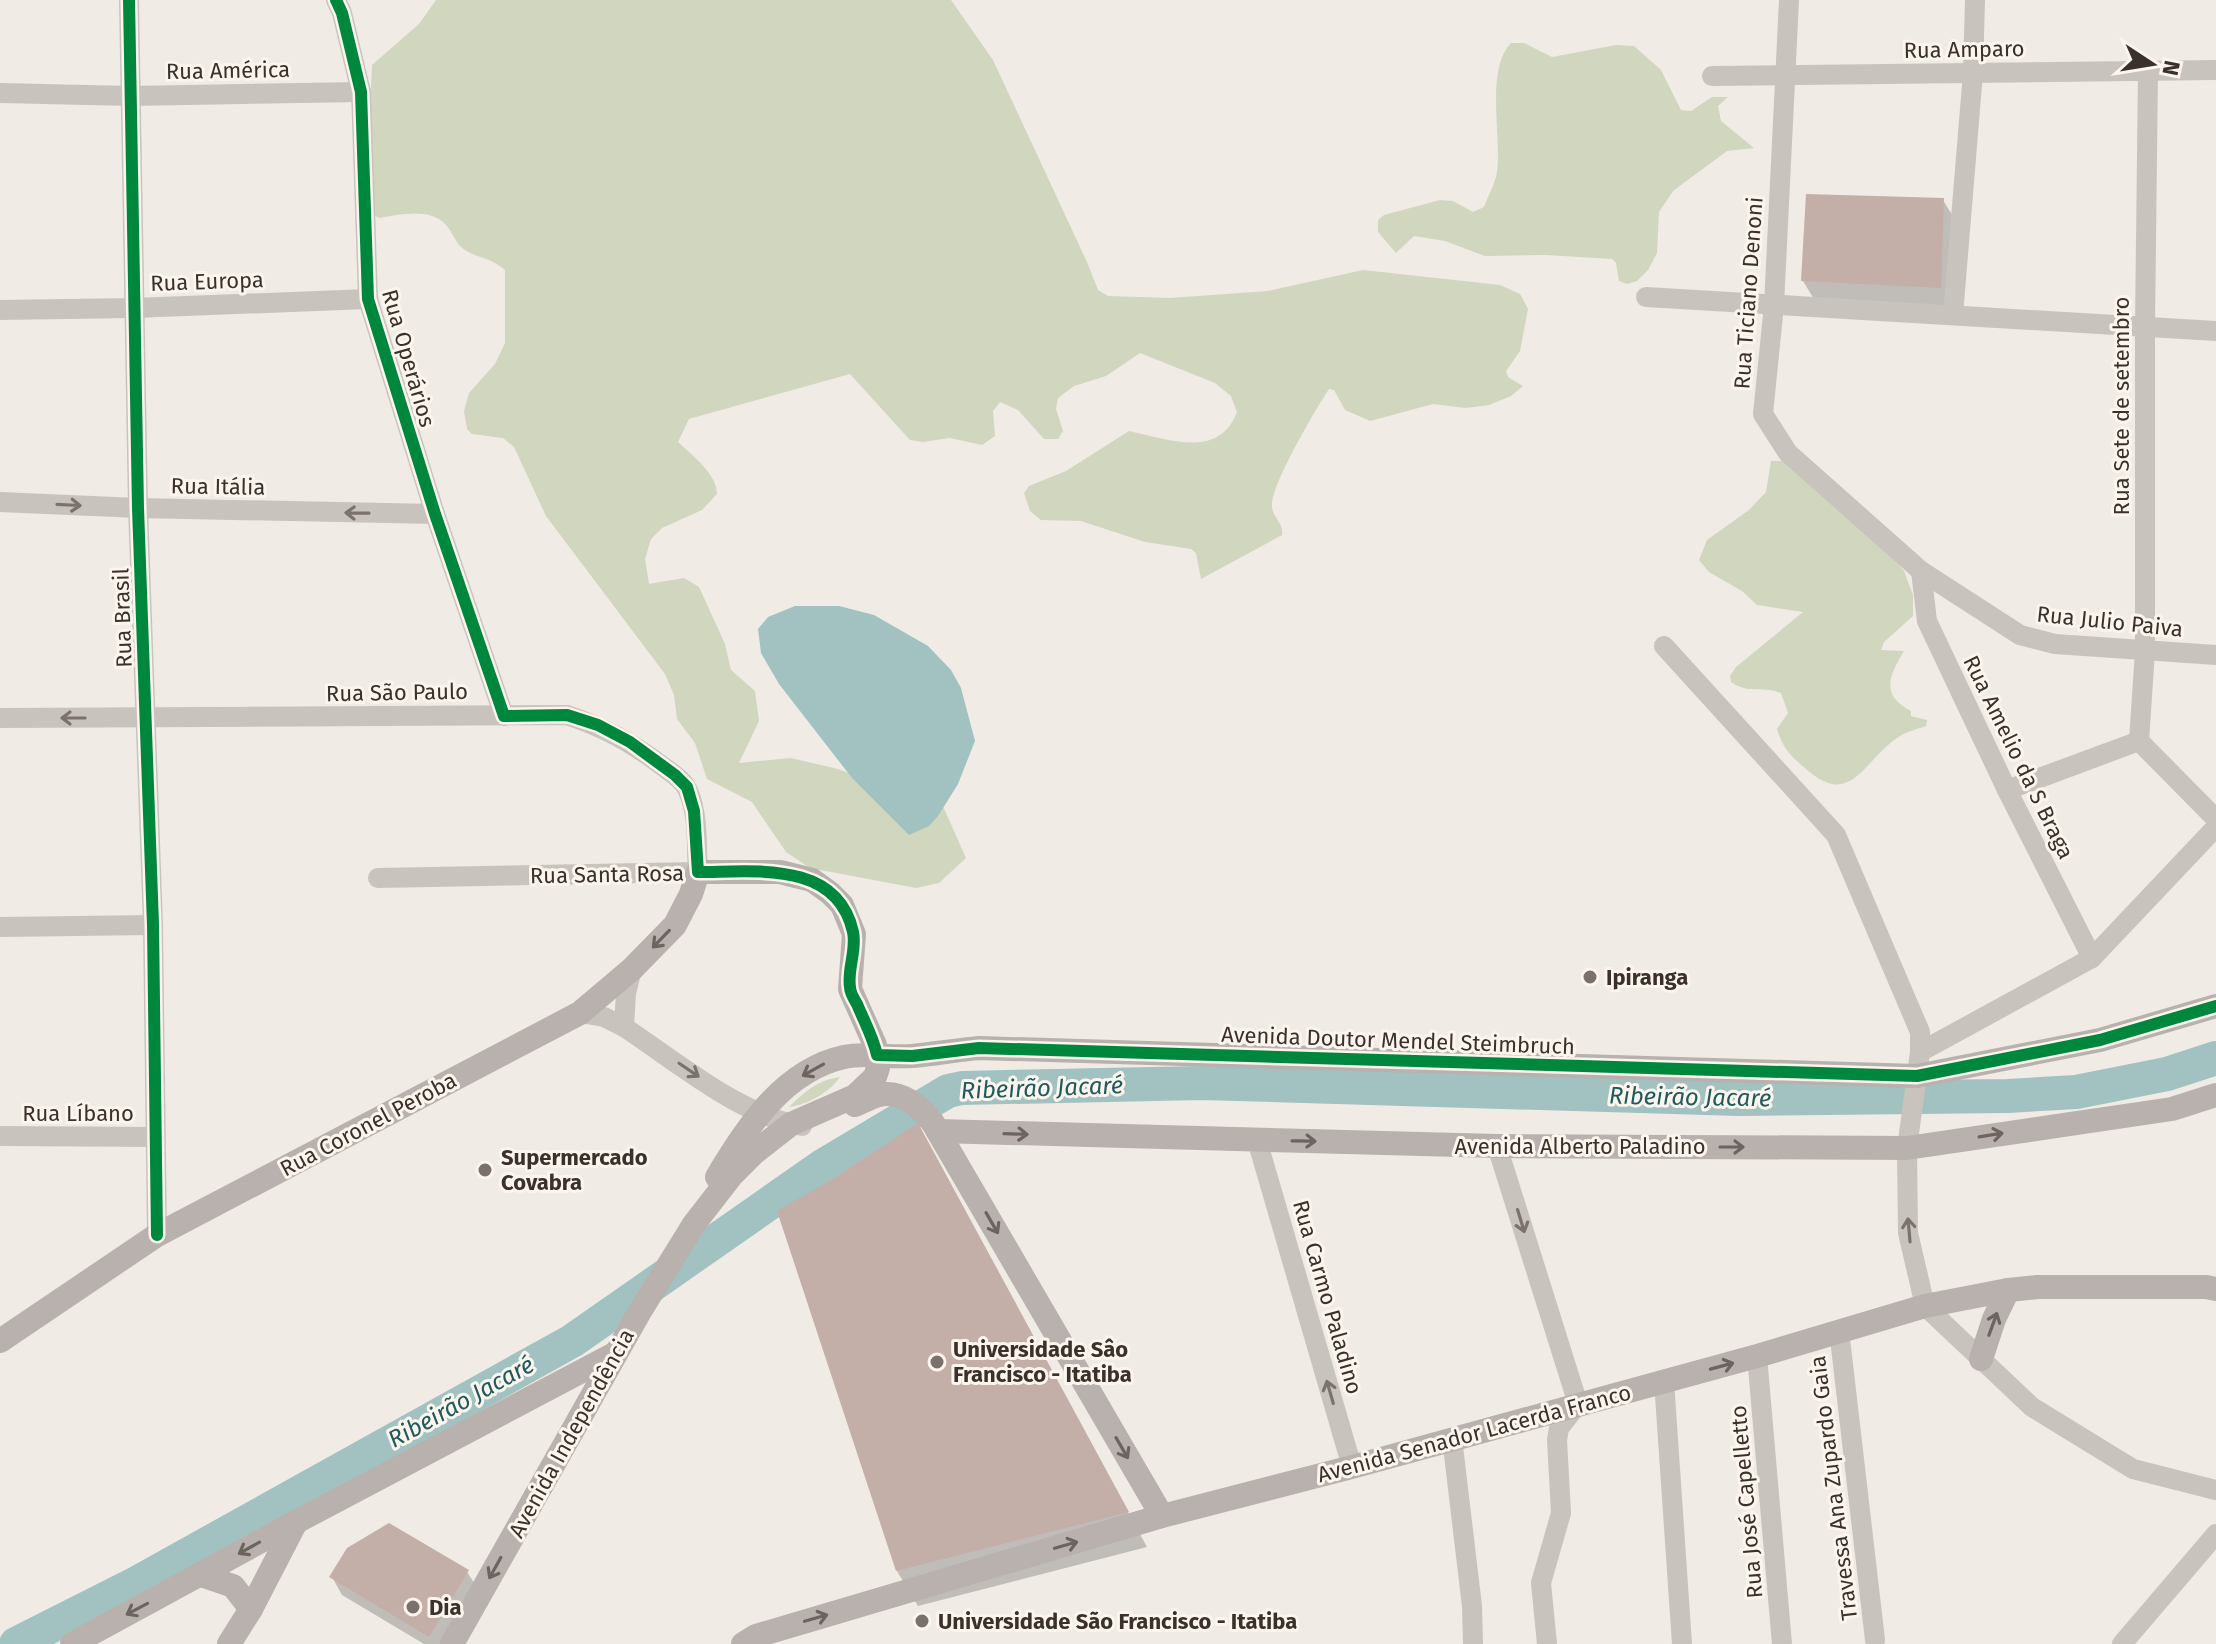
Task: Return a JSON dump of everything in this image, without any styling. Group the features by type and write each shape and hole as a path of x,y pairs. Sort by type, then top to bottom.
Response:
{"main road":[{"name":"Rua Coronel Peroba","path":"0,1341 157,1235 580,1013 632,969 675,925 698,872"},
{"name":"Rua Santa Rosa","path":"698,872 780,872 812,880 842,905 854,934 850,989 871,1033 877,1055"},
{"name":"Avenida Doutor Mendel Steimbruch","path":"877,1055 912,1056 979,1048 1918,1072 2100,1040 2216,1006"},
{"name":"Avenida Independência","path":"452,1644 639,1313 694,1224 708,1192 733,1150 761,1112 782,1090 804,1074 846,1056 877,1055 875,1077 855,1096 754,1153 732,1175 694,1224"},
{"name":"Avenida Independência","path":"801,1126 879,1095 892,1094 922,1109 936,1127"},
{"name":"Avenida Alberto Paladino","path":"936,1127 1497,1146 1909,1142 2172,1109 2216,1095"},
{"path":"936,1127 1162,1516"},
{"name":"Avenida Senador Lacerda Franco","path":"743,1644 756,1636 1162,1516 1757,1356 1925,1306 2038,1287 2216,1289"},
{"path":"1981,1359 1994,1319 2008,1290"},
{"path":"72,1644 616,1353"},
{"path":"229,1644 251,1609 296,1522"},
{"path":"201,1575 233,1586 251,1609"}],"street":[{"name":"Rua Brasil","path":"129,0 138,508 153,925 157,1235"},
{"name":"Rua Operários","path":"336,0 361,92 368,299 435,514 504,716"},
{"name":"Rua Ticiano Denoni","path":"1789,0 1774,305 1763,414 1788,453 1921,571"},
{"path":"1953,315 1973,73 1975,0"},
{"name":"Rua Amparo","path":"1712,76 2216,70"},
{"name":"Rua Sete de setembro","path":"2139,741 2145,651 2148,71"},
{"name":"Rua América","path":"0,93 131,96 361,92"},
{"path":"1646,297 2216,331"},
{"name":"Rua Europa","path":"0,310 368,299"},
{"name":"Rua Itália","path":"0,502 435,514"},
{"name":"Rua Julio Paiva","path":"1921,571 2020,635 2055,644 2216,655"},
{"name":"Rua Amelio da S Braga","path":"1921,571 1927,621 2007,790 2092,958"},
{"path":"1664,646 1836,835 1920,1032 1909,1142 1908,1233 1925,1306 2032,1407 2133,1469 2216,1490"},
{"name":"Rua São Paulo","path":"0,718 567,715 598,725 630,742 687,787 694,811 698,872"},
{"path":"2007,790 2139,741 2216,819"},
{"path":"1918,1072 2092,958 2216,827"},
{"name":"Rua Santa Rosa","path":"378,878 698,872"},
{"path":"0,927 153,925"},
{"path":"624,1027 626,993 632,969"},
{"path":"580,1013 604,1017 624,1027 715,1088 761,1112 801,1126"},
{"name":"Rua Líbano","path":"0,1136 155,1137"},
{"name":"Rua Carmo Paladino","path":"1257,1140 1352,1467"},
{"path":"1497,1146 1578,1404 1559,1428 1557,1440 1561,1513 1541,1583 1547,1644"},
{"name":"Travessa Ana Zupardo Gaia","path":"1839,1330 1875,1640"},
{"name":"Rua José Capelletto","path":"1757,1356 1782,1644"},
{"path":"1664,1381 1682,1644"},
{"path":"1452,1438 1472,1606 1473,1644"},
{"path":"2122,1644 2216,1534"}],"green space":[{"path":"436,0 951,0 993,60 1098,290 1108,296 1170,298 1268,291 1363,270 1500,285 1520,294 1528,309 1520,351 1506,371 1508,377 1523,386 1511,396 1489,405 1466,408 1433,404 1370,421 1345,410 1334,390 1329,389 1295,448 1273,497 1272,507 1282,535 1201,579 1196,553 1191,549 1145,542 1081,521 1041,520 1030,511 1024,493 1029,486 1066,471 1129,431 1191,442 1218,436 1229,427 1237,412 1231,396 1215,383 1140,353 1106,376 1074,386 1058,398 1056,409 1063,431 1058,439 1044,439 1018,410 1000,402 993,411 995,436 982,445 950,438 923,442 910,440 850,374 689,419 678,442 708,472 717,494 702,510 662,528 651,539 645,559 649,584 684,578 699,587 725,644 731,670 755,691 759,721 739,763 791,758 838,769 875,783 938,795 966,858 939,883 916,888 810,868 786,852 752,802 707,779 695,743 677,719 674,695 665,674 546,516 514,447 503,438 472,434 467,429 464,411 469,393 495,364 505,343 505,270 462,248 446,225 432,216 405,214 379,218 370,213 366,199 372,65 419,24"},
{"path":"1511,43 1524,43 1552,57 1616,45 1634,46 1661,70 1681,110 1691,111 1712,97 1728,97 1718,106 1721,121 1754,148 1727,151 1673,191 1659,212 1657,253 1648,270 1637,281 1627,284 1619,281 1616,263 1612,259 1546,255 1485,256 1445,241 1414,236 1396,253 1378,232 1378,220 1384,215 1440,200 1453,201 1473,212 1484,207 1497,172 1496,86 1503,55"},
{"path":"1771,461 1790,461 1872,530 1904,571 1913,595 1913,616 1884,642 1881,650 1904,651 1891,677 1891,692 1901,705 1911,711 1911,716 1927,720 1926,726 1897,738 1846,783 1834,784 1821,780 1788,752 1777,729 1788,713 1781,693 1744,688 1731,682 1730,676 1736,667 1803,612 1757,605 1742,591 1709,572 1699,560 1707,540 1749,510 1766,492"},
{"path":"840,1077 818,1097 789,1107 812,1088"}],"water":[{"path":"795,606 839,606 874,615 928,646 951,670 961,688 975,741 958,784 929,826 909,835 852,778 779,684 761,653 758,629 768,617"}],"building":[{"path":"1806,194 1944,198 1941,288 1801,281"},
{"name":"Universidade Sâo Francisco - Itatiba","path":"918,1123 1129,1512 896,1571 777,1211 833,1179"},
{"name":"Dia","path":"389,1523 469,1570 429,1637 329,1577 347,1548"}],"waterway":[{"name":"Ribeirão Jacaré","path":"16,1644 133,1585 572,1341 824,1165 948,1091 962,1088 1202,1083 1739,1099 2008,1096 2076,1092 2167,1074 2216,1058"}],"cycle path":[{"path":"129,0 138,508 153,925 157,1235"},
{"path":"336,0 361,92 368,299 435,514 504,716 567,715 598,725 630,742 675,775 687,787 694,811 698,872 744,871 790,875 812,881 830,892 844,909 853,932 850,989 877,1055 912,1056 979,1048 1917,1076 2100,1040 2216,1006"}],"place":[{"name":"Ipiranga","path":"1590,977"},
{"name":"Supermercado Covabra","path":"485,1170"},
{"name":"Universidade Sâo Francisco - Itatiba","path":"937,1362"},
{"name":"Dia","path":"413,1607"},
{"name":"Universidade São Francisco - Itatiba","path":"922,1621"}]}
